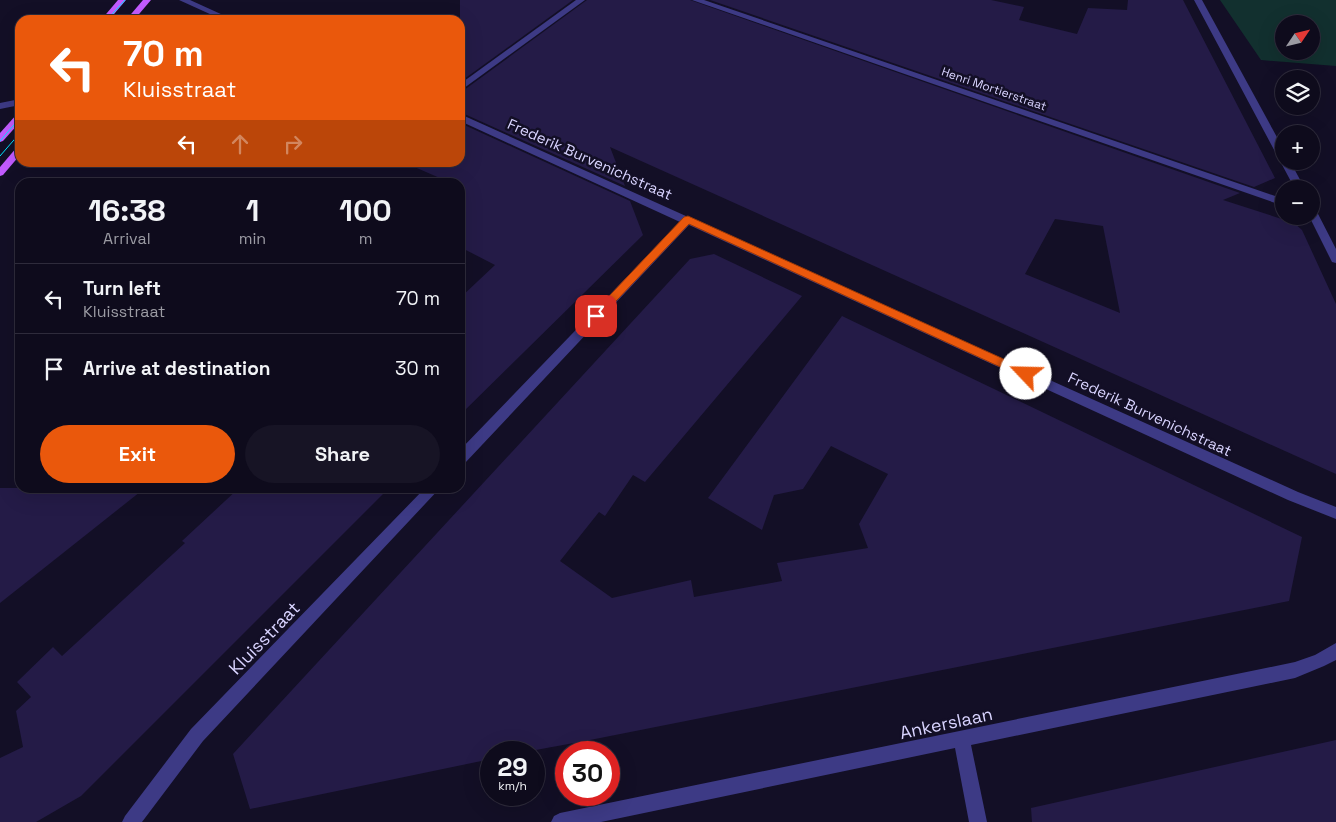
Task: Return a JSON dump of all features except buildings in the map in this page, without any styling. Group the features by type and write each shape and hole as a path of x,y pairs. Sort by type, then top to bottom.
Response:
{"main road":[{"path":"109,15 122,0"},
{"path":"134,15 147,0"},
{"path":"0,139 15,122"},
{"path":"0,173 15,155"}],"street":[{"path":"183,0 218,15"},
{"path":"465,84 581,0"},
{"name":"Henri Mortierstraat","path":"696,0 1275,199"},
{"path":"1198,0 1275,143"},
{"path":"0,106 15,103"},
{"name":"Frederik Burvenichstraat","path":"465,120 1292,496 1336,513"},
{"path":"465,454 688,220"},
{"path":"1319,225 1336,259"},
{"name":"Kluisstraat","path":"130,822 197,735 428,493"},
{"name":"Ankerslaan","path":"560,822 1295,670 1319,661 1336,651"},
{"path":"962,740 978,822"}],"green space":[{"path":"1220,0 1336,0 1336,66 1261,60"}],"tram line":[{"path":"112,15 125,0"},
{"path":"0,141 15,124"},
{"path":"0,156 15,139"}],"route":[{"path":"596,316 688,220 1026,374"}]}
